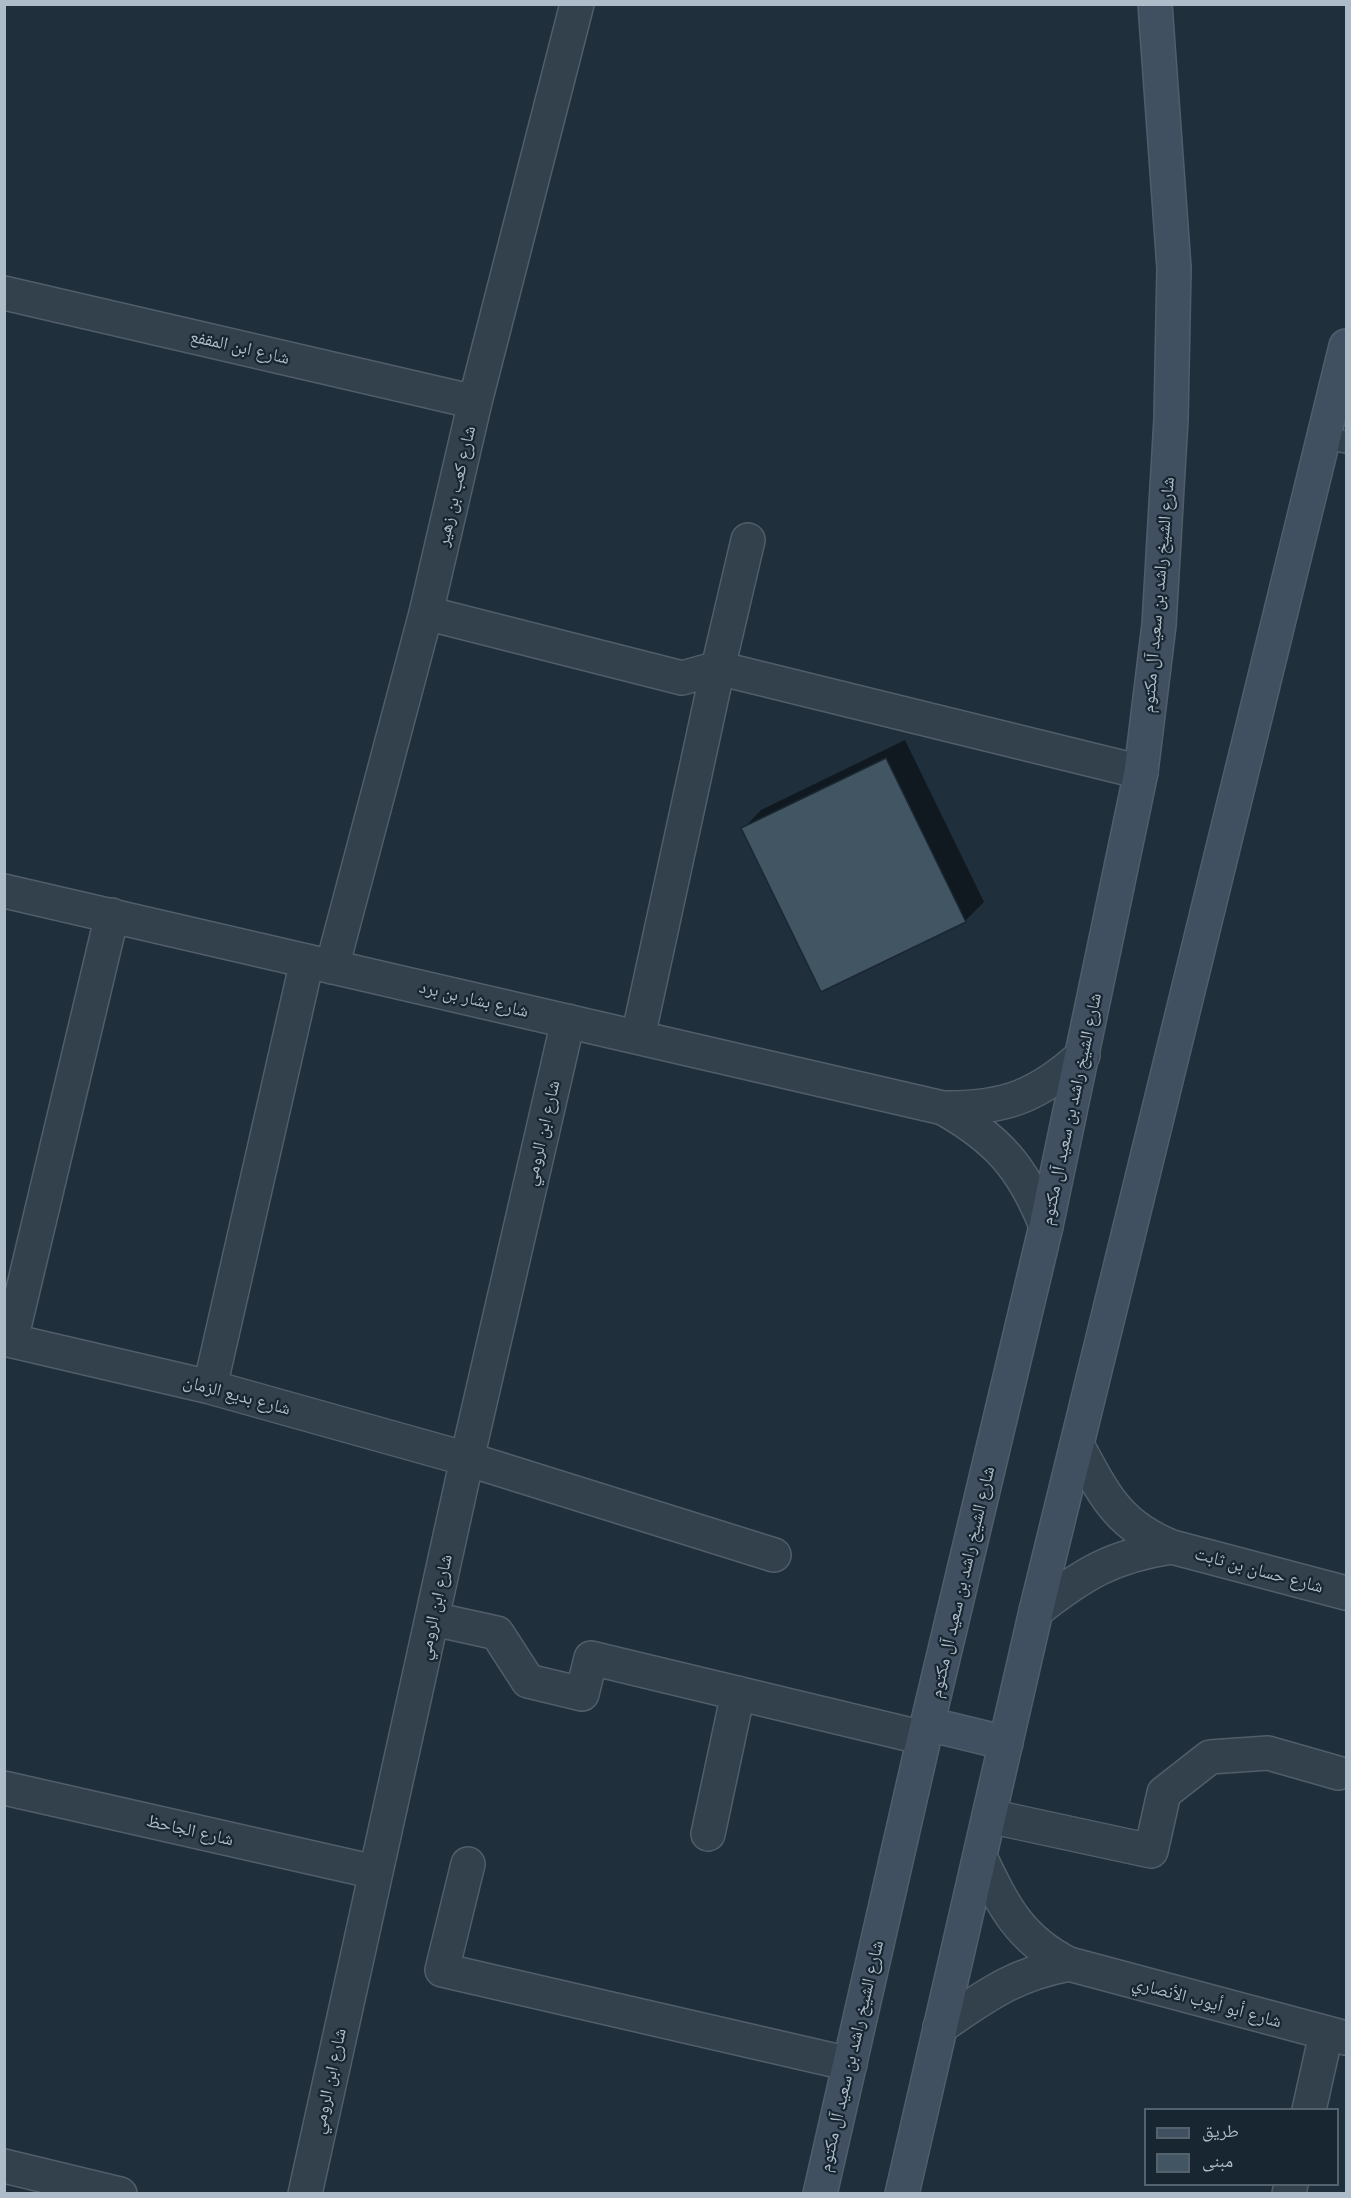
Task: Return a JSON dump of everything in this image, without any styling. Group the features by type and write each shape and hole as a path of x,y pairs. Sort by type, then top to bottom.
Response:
{"street":[{"name":"شارع كعب بن زهير","path":"210,1387 320,964 426,613 475,402 577,4"},
{"name":"شارع الشيخ راشد بن سعيد آل مكتوم","path":"820,2193 926,1731 1046,1226 1141,772 1159,625 1171,419 1174,268 1155,4"},
{"name":"شارع ابن المقفع","path":"4,292 475,402"},
{"path":"902,2193 1036,1611 1077,1444 1336,440 1347,346"},
{"path":"638,1037 748,540"},
{"path":"426,613 682,678 718,668 1141,772"},
{"name":"شارع بشار بن برد","path":"4,891 943,1108 969,1109 1020,1098 1043,1088 1083,1055"},
{"path":"8,1340 112,915"},
{"name":"شارع ابن الرومي","path":"305,2193 467,1459 568,1021"},
{"name":"شارع بشار بن برد","path":"943,1108 971,1124 996,1144 1017,1169 1034,1196 1046,1226"},
{"name":"شارع بديع الزمان","path":"8,1340 210,1387 467,1459 774,1555"},
{"name":"شارع حسان بن ثابت","path":"1077,1444 1108,1501 1136,1529 1154,1540 1172,1547 1347,1593"},
{"name":"شارع حسان بن ثابت","path":"1036,1611 1093,1570 1145,1551 1172,1547"},
{"path":"433,1619 497,1634 528,1681 582,1694 591,1658 738,1693 926,1731 1006,1743"},
{"path":"708,1834 738,1693"},
{"path":"989,1816 1151,1851 1164,1793 1210,1757 1268,1754 1338,1773"},
{"name":"شارع الجاحظ","path":"4,1788 375,1872"},
{"name":"شارع أبو أيوب الأنصاري","path":"980,1857 1008,1913 1021,1930 1051,1956 1068,1964 1336,2036"},
{"path":"468,1864 442,1970 850,2064"},
{"name":"شارع أبو أيوب الأنصاري","path":"940,2027 997,1988 1019,1977 1068,1964"},
{"path":"1309,2108 1336,2036"},
{"path":"4,2166 120,2193"}],"building":[{"path":"886,758 966,922 821,992 741,828"}]}
